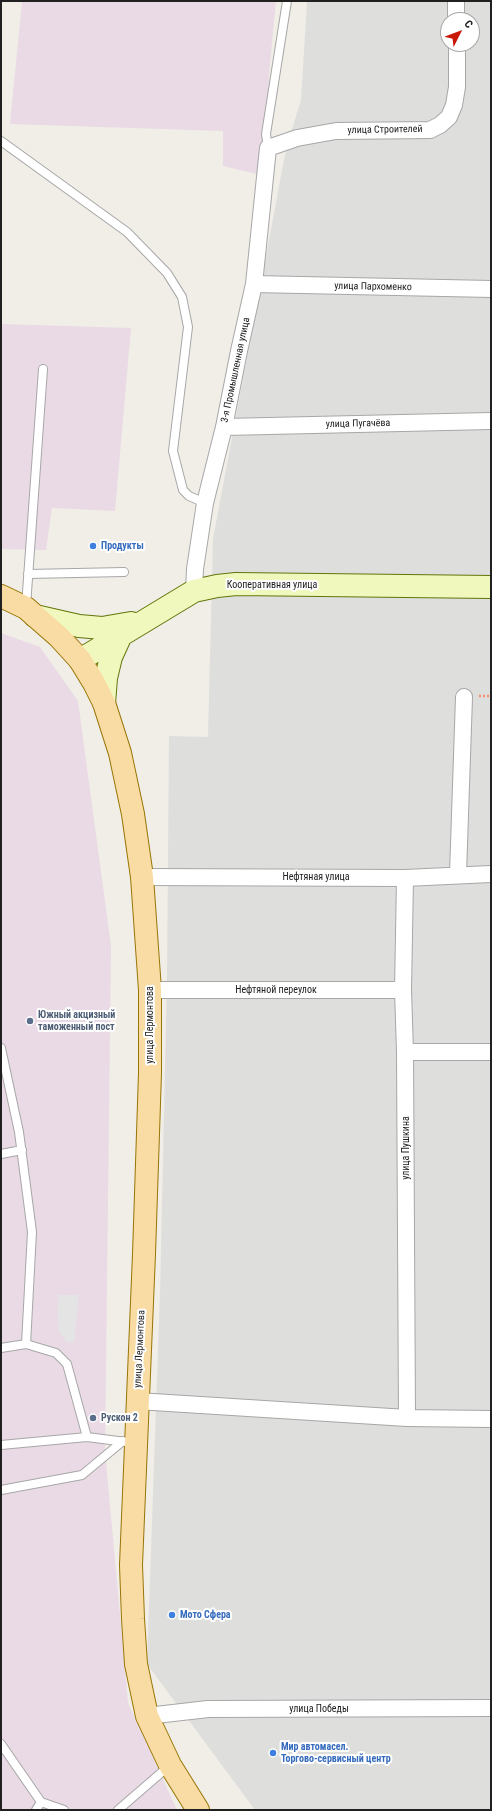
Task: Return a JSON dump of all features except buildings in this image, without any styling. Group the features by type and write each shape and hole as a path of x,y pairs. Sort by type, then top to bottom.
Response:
{"main road":[{"path":"1,596 31,612 59,637 80,660"},
{"name":"улица Лермонтова","path":"80,660 104,703 122,760 133,814 142,877 150,990 150,1072 137,1401 129,1442 131,1565 136,1664 147,1716 170,1766 198,1810"}],"street":[{"path":"456,1 456,12"},
{"name":"улица Строителей","path":"268,148 297,138 336,131 430,130 440,125 449,117 454,105 457,87 457,52"},
{"name":"3-я Промышленная улица","path":"194,591 195,569 205,503 224,427 254,284 268,148"},
{"name":"улица Пархоменко","path":"254,284 491,289"},
{"name":"улица Пугачёва","path":"224,427 491,422"},
{"name":"Кооперативная улица","path":"80,660 140,622 194,591 236,584 491,587"},
{"path":"31,612 79,626 102,628 140,622"},
{"path":"104,703 106,678 111,657 121,635"},
{"path":"458,874 464,697"},
{"name":"Нефтяная улица","path":"142,877 405,878 458,874 491,874"},
{"name":"улица Пушкина","path":"405,878 403,990 405,1052 407,1418"},
{"name":"Нефтяной переулок","path":"150,990 403,990"},
{"path":"405,1052 491,1052"},
{"name":"улица Лермонтова","path":"137,1401 407,1418 491,1419"},
{"name":"улица Победы","path":"147,1716 208,1709 491,1708"}],"lane":[{"path":"268,148 266,134 287,1"},
{"path":"1,141 128,232 167,272 182,297 188,327 173,451 183,490 189,496 205,503"},
{"path":"31,612 28,574 43,369"},
{"path":"28,574 124,572"},
{"path":"1,1048 20,1132 32,1232 26,1344"},
{"path":"1,1154 22,1150"},
{"path":"1,1348 26,1344 56,1353 67,1364 87,1437"},
{"path":"1,1445 87,1437 129,1442"},
{"path":"1,1490 82,1475 129,1442"},
{"path":"1,1744 40,1802 64,1810"},
{"path":"118,1810 170,1766"},
{"path":"36,1810 40,1802"}],"shaded area":[{"path":"22,1 276,1 269,74 265,176 223,166 223,131 10,124"},
{"path":"307,1 491,1 491,1810 255,1810 147,1664 160,1294 167,976 169,736 208,737 213,539 288,142 301,100"},
{"path":"1,324 131,328 115,511 52,508 46,550 1,549"},
{"path":"1,633 40,647 78,701 111,946 105,1451 128,1703 177,1810 1,1810"},
{"path":"59,1295 79,1295 74,1342 67,1343 59,1332 57,1311"}],"place":[{"name":"Продукты","path":"93,546"},
{"name":"Южный акцизный таможенный пост","path":"30,1021"},
{"name":"Рускон 2","path":"93,1418"},
{"name":"Мото Сфера","path":"172,1615"},
{"name":"Мир автомасел. Торгово-сервисный центр","path":"273,1753"}]}
